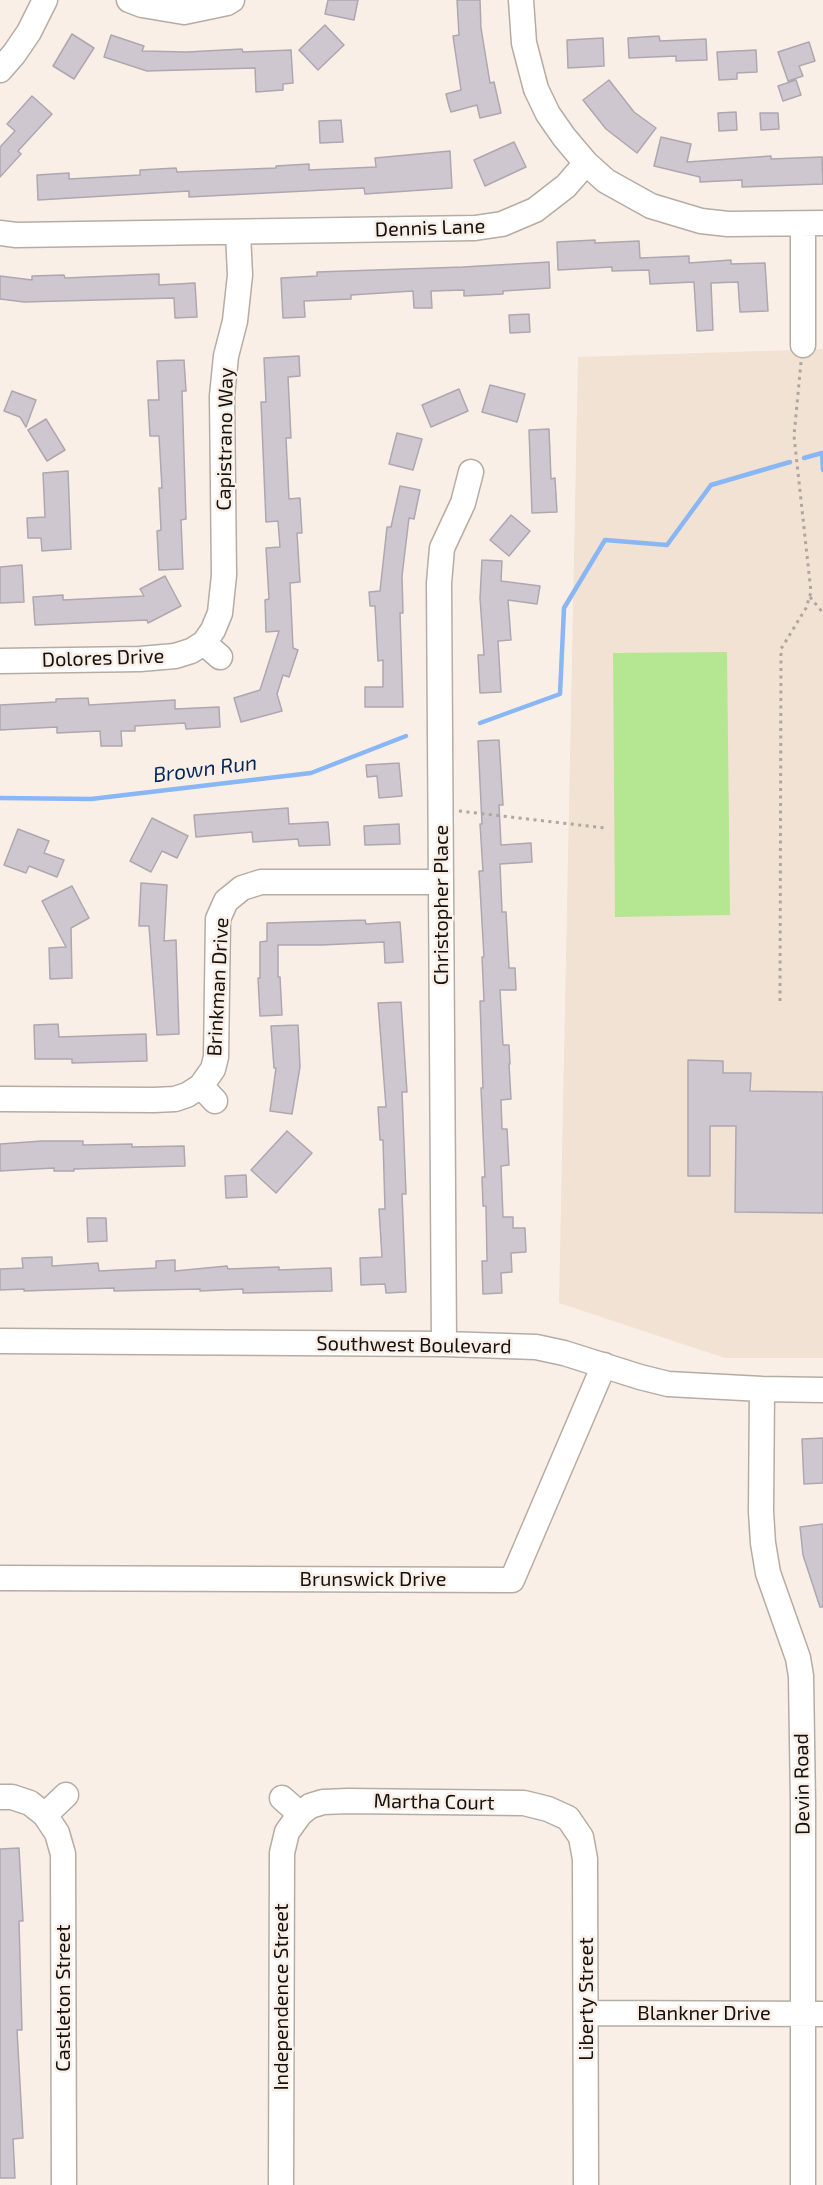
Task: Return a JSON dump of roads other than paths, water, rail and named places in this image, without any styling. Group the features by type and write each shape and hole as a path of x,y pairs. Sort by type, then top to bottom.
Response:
{"street":[{"path":"0,70 14,54 45,0"},
{"path":"129,0 142,5 184,12 232,0"},
{"path":"521,0 524,44 536,90 553,122 586,164 606,181 628,195 675,215 701,221 728,224 813,223 803,345"},
{"name":"Dennis Lane","path":"0,233 16,235 475,228 519,219 551,199 586,164"},
{"name":"Capistrano Way","path":"212,650 213,630 220,613 223,594 222,396 226,356 235,321 240,275 238,232"},
{"name":"Christopher Place","path":"444,1344 440,563 442,548 463,503 471,472"},
{"name":"Dolores Drive","path":"0,661 140,659 212,650"},
{"name":"Brinkman Drive","path":"0,1099 154,1101 208,1094 216,1057 218,919 221,895 261,882 441,882"},
{"name":"Southwest Boulevard","path":"0,1341 444,1344 536,1347 668,1384 823,1390"},
{"name":"Brunswick Drive","path":"0,1578 512,1580 604,1365"},
{"name":"Devin Road","path":"762,1389 763,1543 768,1573 798,1658 813,1804 813,2014 803,2185"},
{"path":"0,1797 12,1797 30,1803 45,1815 66,1795"},
{"path":"282,1798 300,1814"},
{"name":"Martha Court","path":"300,1814 310,1806 323,1802 524,1803 548,1809 568,1818"},
{"name":"Independence Street","path":"281,2185 282,1853 287,1832 300,1814"},
{"name":"Castleton Street","path":"45,1815 57,1833 63,1854 64,2185"},
{"name":"Liberty Street","path":"568,1818 581,1837 585,1859 586,2185"},
{"name":"Blankner Drive","path":"586,2013 813,2014"}],"waterway":[{"name":"Brown Run","path":"804,458 822,453 823,470"},
{"name":"Brown Run","path":"480,723 560,694 564,608 605,540 667,545 711,485 790,462"},
{"name":"Brown Run","path":"0,798 91,799 311,773 406,736"}]}
